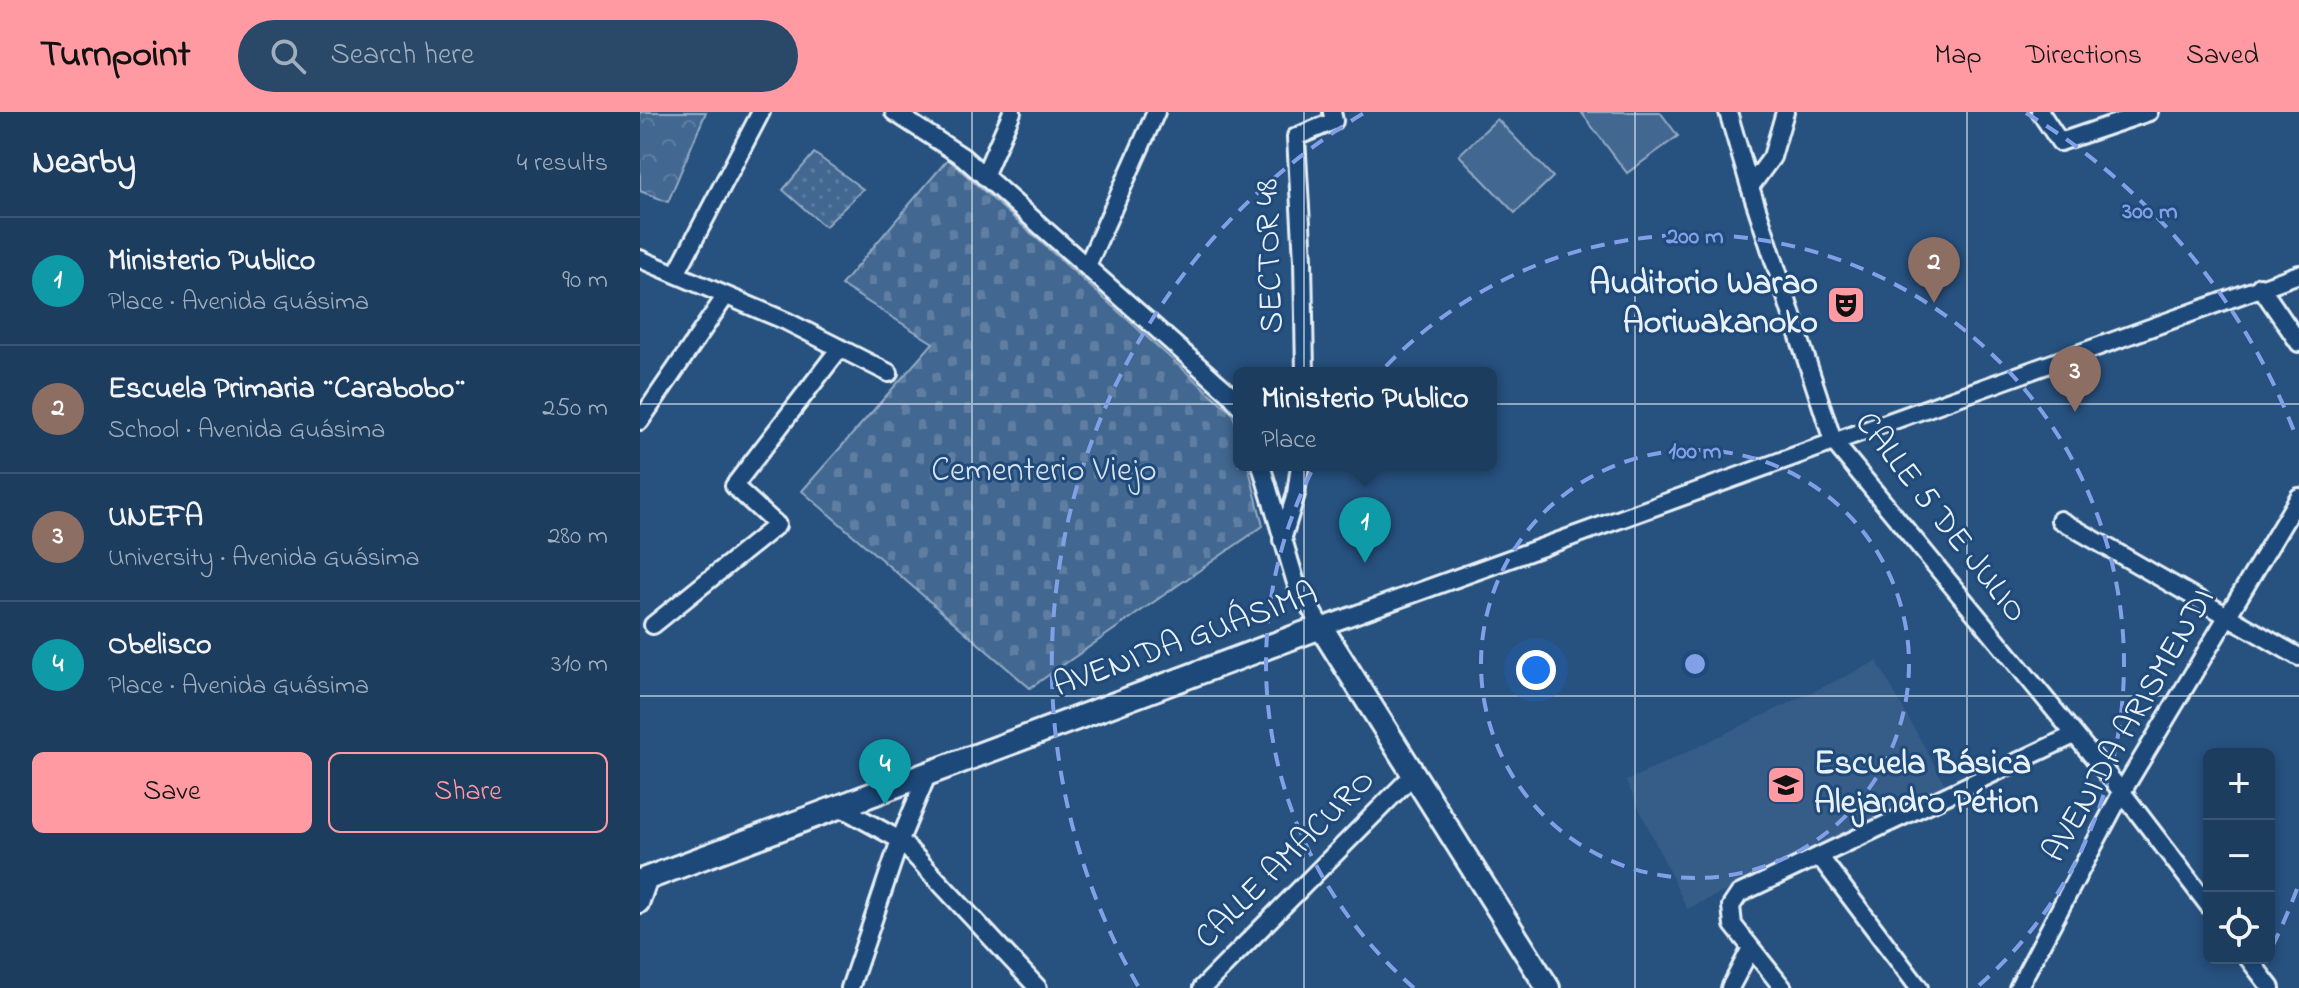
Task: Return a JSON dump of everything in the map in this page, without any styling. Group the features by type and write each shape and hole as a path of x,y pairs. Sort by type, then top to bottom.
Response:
{"main road":[{"name":"AVENIDA GUÁSIMA","path":"644,880 1321,627"},
{"path":"1321,627 1545,986"}],"street":[{"path":"676,274 761,112"},
{"path":"895,112 963,157 1233,398"},
{"path":"984,176 1012,112"},
{"path":"1087,266 1156,112"},
{"name":"SECTOR 48","path":"1305,367 1296,137 1334,121 1332,112"},
{"name":"CALLE 5 DE JULIO","path":"1728,112 1833,441 2122,792 2203,898"},
{"path":"1750,187 1772,157 1785,112"},
{"path":"2040,112 2060,142 2149,112"},
{"path":"640,259 786,321 889,373"},
{"name":"AVENIDA GUÁSIMA","path":"1321,627 2299,274"},
{"path":"2260,286 2299,343"},
{"path":"640,421 725,297"},
{"path":"653,625 777,525 734,486 840,348"},
{"path":"1263,471 1296,583 1321,627"},
{"path":"1282,540 1296,494 1299,471"},
{"name":"AVENIDA ARISMENDI","path":"2018,988 2122,792 2299,497"},
{"path":"2060,520 2299,657"},
{"path":"1783,988 1733,925 1731,906 1739,894 2074,735"},
{"path":"850,988 900,840 928,773"},
{"name":"CALLE AMACURO","path":"1202,988 1413,775"},
{"path":"838,806 900,840 1038,988"},
{"path":"1820,857 1919,988"},
{"path":"640,904 644,880"},
{"path":"1730,988 1751,948"},
{"path":"2253,964 2271,988"}],"shaded area":[{"name":"Escuela Básica Alejandro Pétion","path":"1877,661 1947,788 1687,909 1626,781"}],"green space":[{"path":"640,112 706,112 668,202 640,191"},
{"path":"1581,112 1660,112 1678,136 1627,173"},
{"path":"1497,119 1553,177 1515,213 1459,155"},
{"path":"814,153 863,189 825,227 783,190"},
{"name":"Cementerio Viejo","path":"948,159 1232,413 1233,471 1249,471 1263,526 1030,688 802,491 933,343 841,285"}],"place":[{"name":"Escuela Primaria ¨Carabobo¨","path":"1934,303"},
{"name":"Auditorio Warao Aoriwakanoko","path":"1846,305"},
{"name":"UNEFA","path":"2075,412"},
{"name":"Ministerio Publico","path":"1365,563"},
{"name":"Escuela Básica Alejandro Pétion","path":"1786,785"},
{"name":"Obelisco","path":"885,805"}]}
